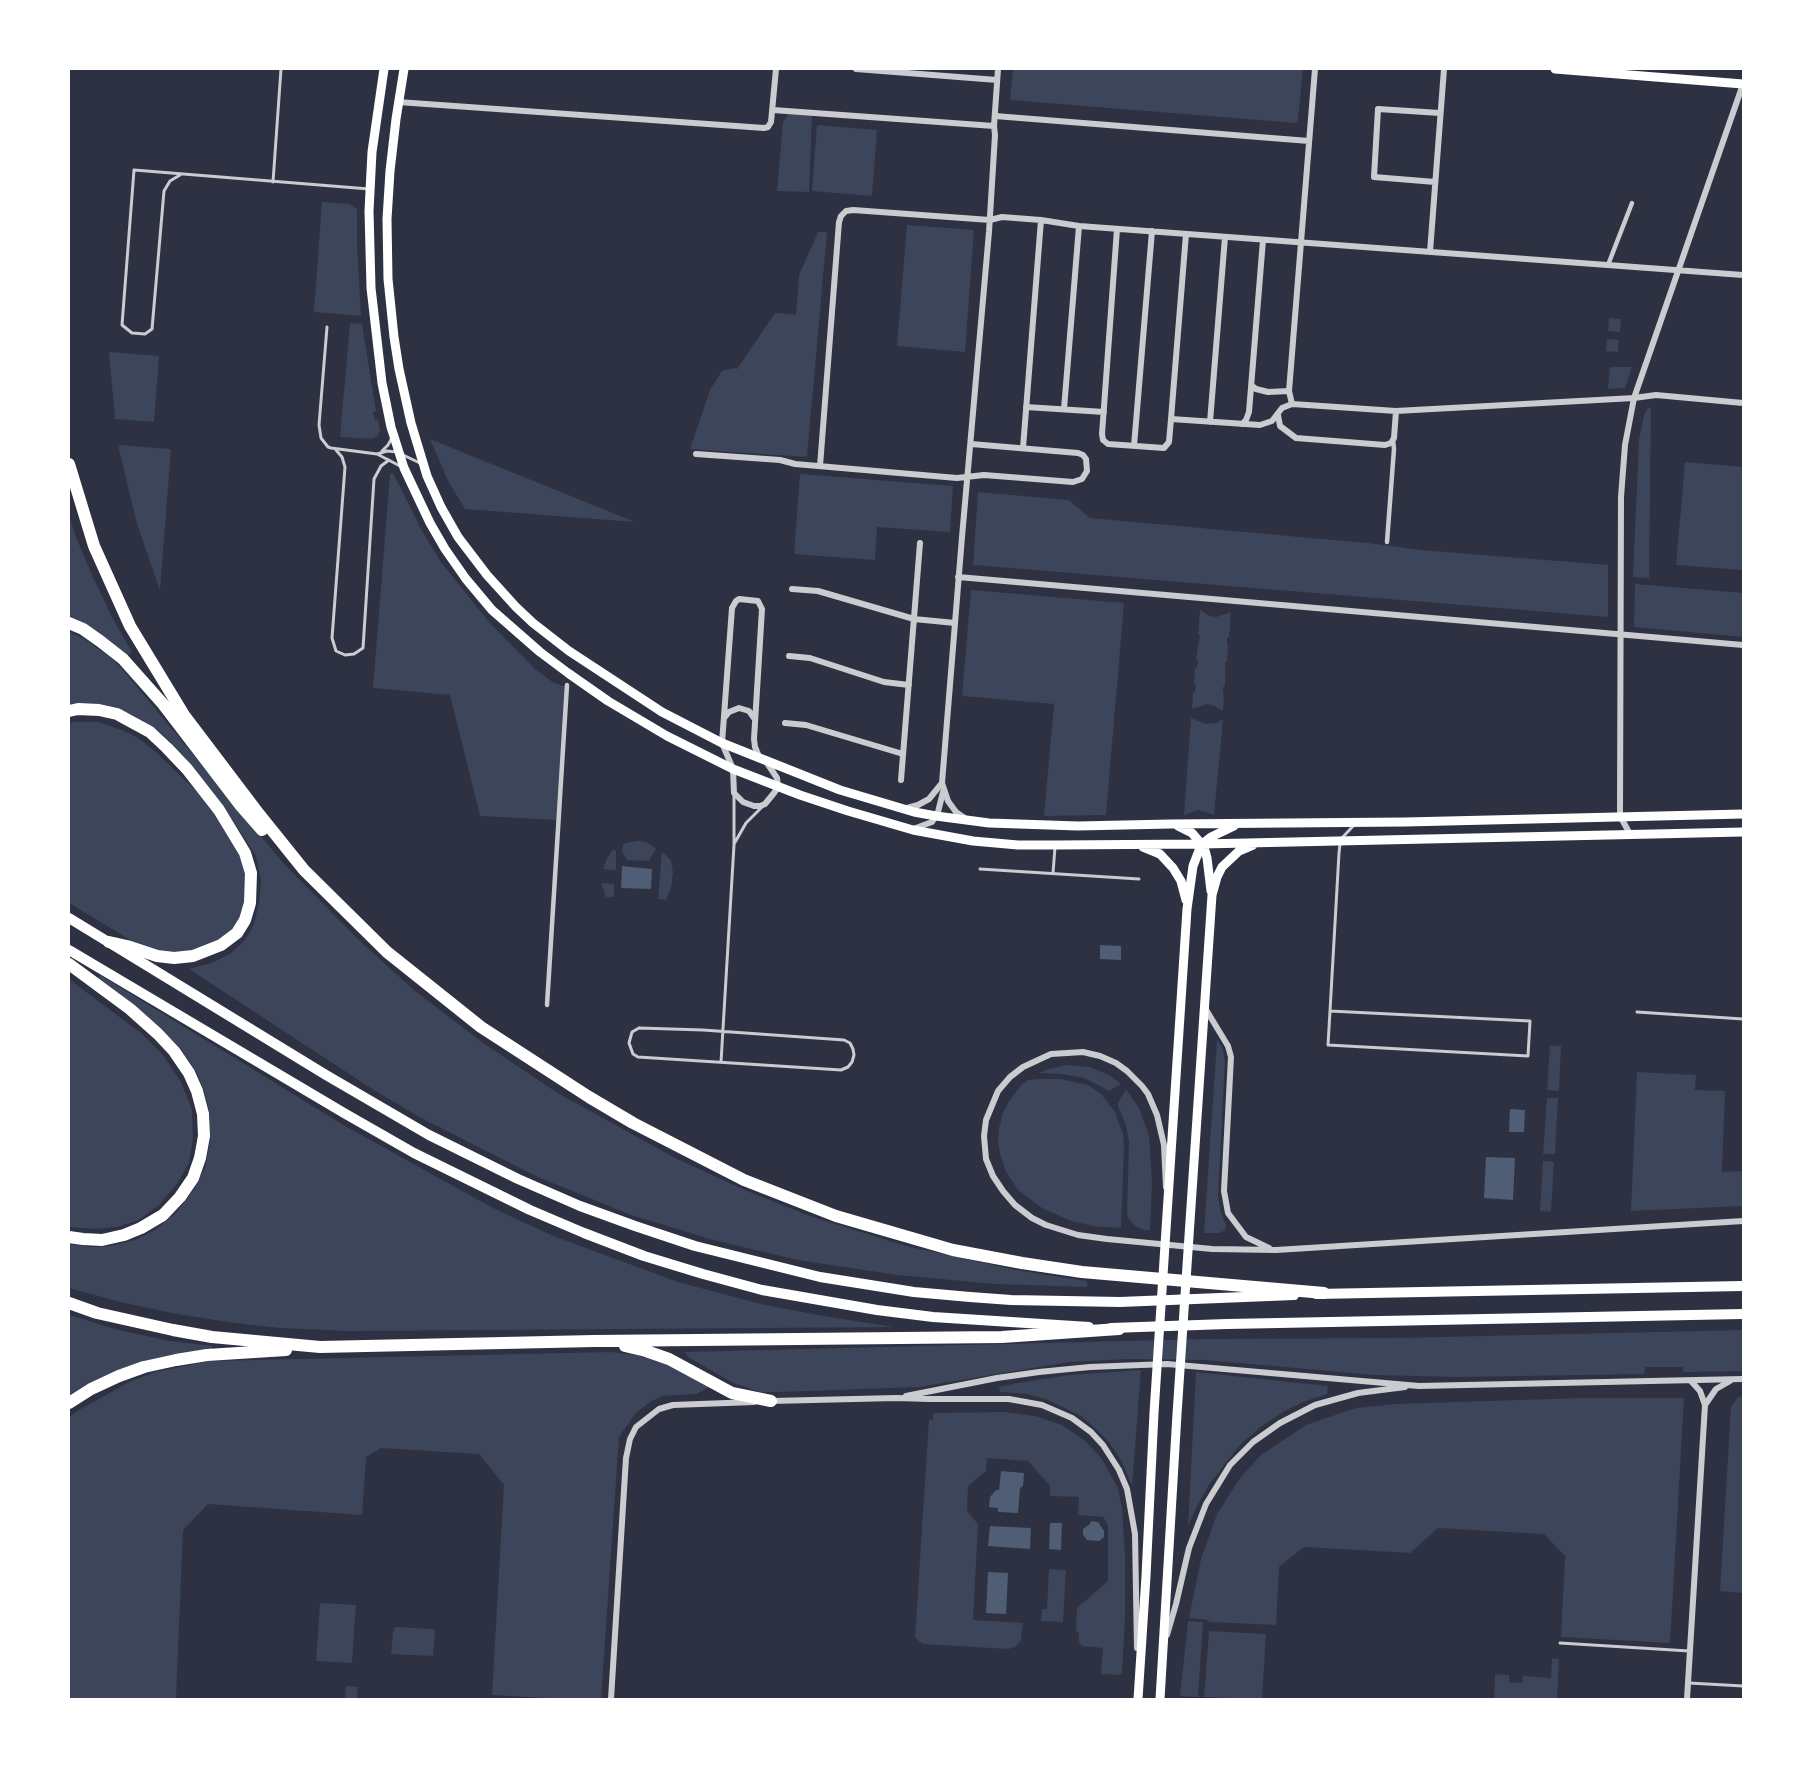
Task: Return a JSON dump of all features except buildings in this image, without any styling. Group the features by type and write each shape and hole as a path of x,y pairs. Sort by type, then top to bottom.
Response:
{"highway":[{"path":"69,464 94,546 130,626 184,715 304,870 387,952 481,1027 633,1123 744,1180 836,1216 953,1250 1082,1272 1324,1293"},
{"path":"69,623 92,635 123,659 162,704 241,806 283,854 304,870"},
{"path":"69,711 99,710 117,714 150,732 187,769 219,810 245,853 251,873 250,903 245,920 237,933 221,945 193,956 174,958 157,956 109,942"},
{"path":"69,918 429,1135 518,1179 580,1206 695,1246 820,1277 914,1292 1001,1300 1120,1302 1324,1293 1743,1286"},
{"path":"69,950 414,1153 530,1210 644,1256 762,1290 877,1310 933,1317 1119,1329"},
{"path":"69,964 130,1009 174,1052 189,1073 197,1091 203,1114 204,1136 193,1178 180,1197 163,1215 124,1235 102,1240 69,1237"},
{"path":"69,1303 97,1313 212,1337 320,1347"},
{"path":"69,1403 91,1389 144,1367 207,1355 320,1347 594,1341 991,1337 1239,1323 1743,1314"},
{"path":"594,1341 646,1351 669,1359 732,1393 771,1401"}],"main road":[{"path":"384,69 376,113 369,189 372,304 382,383 393,433 404,468 445,549 474,589 509,627 608,701 667,736 733,769 778,787 913,830 973,841 1018,845 1135,845 1743,832"},
{"path":"404,69 392,148 388,197 388,279 399,369 423,464 441,507 458,537 487,575 533,623 569,651 662,712 722,743 840,790 903,809 969,821 1036,826 1743,814"},
{"path":"1555,69 1743,84"},
{"path":"1170,824 1192,833 1202,844 1207,858 1212,895"},
{"path":"1138,1699 1167,1201 1187,909 1192,866 1202,844 1239,824"},
{"path":"1160,1699 1190,1203 1212,895 1222,867 1239,850 1264,842"},
{"path":"1135,845 1153,850 1167,860 1181,881 1187,909"}],"street":[{"path":"398,102 764,128 770,125 776,69"},
{"path":"856,69 997,80"},
{"path":"913,830 928,824 936,816 943,786 958,576 990,220 998,69"},
{"path":"1292,404 1289,391 1316,69"},
{"path":"1430,252 1444,69"},
{"path":"1630,834 1620,816 1622,475 1625,445 1634,398 1743,84"},
{"path":"773,110 994,126"},
{"path":"1435,182 1374,177 1378,110 1440,113"},
{"path":"995,116 1309,141"},
{"path":"1608,265 1632,203"},
{"path":"820,466 836,245 839,222 841,216 846,212 859,210 990,220 1002,217 1117,229 1743,275"},
{"path":"1023,448 1041,220"},
{"path":"1064,410 1079,226"},
{"path":"1117,229 1102,438 1111,445 1161,448 1169,442 1186,234"},
{"path":"1134,446 1152,231"},
{"path":"1210,422 1225,237"},
{"path":"1242,424 1249,416 1263,240"},
{"path":"1251,386 1268,392 1289,391"},
{"path":"1171,419 1264,424 1272,421 1282,408 1292,404 1395,411 1656,396 1743,403"},
{"path":"1026,407 1104,412"},
{"path":"1387,542 1395,411"},
{"path":"1278,415 1280,426 1296,438 1384,445 1393,440"},
{"path":"696,454 957,478 984,475 1073,482 1082,479 1087,471 1086,459 1078,453 971,444"},
{"path":"901,780 920,543"},
{"path":"958,576 1743,645"},
{"path":"792,589 818,591 914,619 955,623"},
{"path":"739,599 754,600 762,609 755,747 775,775 778,787 765,804 760,806 747,804 734,793 733,769 722,743 725,717 732,608 739,599"},
{"path":"789,656 810,658 884,682 909,685"},
{"path":"547,1005 567,685"},
{"path":"725,717 729,711 739,708 749,711 755,719"},
{"path":"785,723 806,725 903,754"},
{"path":"903,809 918,805 943,786"},
{"path":"943,786 952,807 969,821"},
{"path":"1204,1007 1228,1046 1231,1057 1224,1191 1228,1214 1246,1238 1276,1250"},
{"path":"1167,1201 1164,1145 1157,1115 1148,1094 1138,1081 1116,1063 1083,1052 1051,1054 1015,1072 998,1091 986,1120 984,1136 986,1158 1002,1191 1032,1218 1063,1232 1092,1238 1212,1249 1276,1250 1743,1221"},
{"path":"896,1398 1039,1372 1089,1367 1167,1364 1419,1386"},
{"path":"1164,1644 1189,1548 1206,1504 1226,1472 1242,1453 1280,1422 1315,1405 1358,1393 1419,1386 1739,1379"},
{"path":"1706,1405 1716,1389 1739,1379"},
{"path":"1687,1699 1706,1405 1700,1391 1691,1381"},
{"path":"611,1699 626,1458 630,1439 636,1427 659,1409 673,1405 771,1401 1002,1398 1036,1403 1072,1418 1096,1438 1119,1470 1127,1489 1135,1534 1139,1679"}],"lane":[{"path":"273,182 281,69"},
{"path":"180,175 170,181 164,191 152,329 145,334 132,333 122,325 134,170 369,189"},
{"path":"327,327 319,425 324,444 336,450 377,454 404,468"},
{"path":"377,454 388,446 393,433"},
{"path":"336,450 342,457 345,467 332,638 336,651 345,655 354,654 363,648 374,479 381,466 389,460"},
{"path":"377,454 387,451 399,453 423,464"},
{"path":"721,1062 734,845 734,793"},
{"path":"734,845 746,823 765,804"},
{"path":"1330,1011 1530,1022 1528,1056 1328,1045 1330,1011 1340,842 1344,834 1356,822"},
{"path":"1053,873 1055,845"},
{"path":"980,869 1139,879"},
{"path":"1637,1012 1743,1019"},
{"path":"639,1028 722,1032 844,1040 854,1049 854,1055 848,1067 841,1070 639,1057 633,1054 629,1043 632,1032 639,1028"},
{"path":"1560,1643 1689,1651"},
{"path":"1688,1683 1743,1686"}],"shaded area":[{"path":"1013,69 1303,69 1298,120 1295,123 1010,100"},
{"path":"790,112 812,113 809,192 777,191 783,122"},
{"path":"817,125 877,130 872,196 812,191"},
{"path":"322,202 349,204 357,209 361,316 314,312"},
{"path":"907,225 974,230 965,352 897,346"},
{"path":"818,232 827,232 807,457 690,449 710,390 722,371 737,369 775,313 796,315 799,275"},
{"path":"1609,318 1621,319 1620,332 1608,331"},
{"path":"350,323 362,324 376,411 373,412 375,420 378,419 380,431 378,436 372,439 340,437"},
{"path":"1607,339 1619,340 1618,352 1606,351"},
{"path":"109,352 159,356 154,422 115,419"},
{"path":"1610,367 1632,367 1625,388 1608,389"},
{"path":"1651,407 1649,578 1633,577 1639,440 1644,415"},
{"path":"430,439 635,522 465,509 448,481"},
{"path":"118,445 171,449 160,590 137,524"},
{"path":"1685,462 1743,467 1743,570 1676,565"},
{"path":"393,473 422,531 441,562 489,622 535,669 554,683 567,687 557,820 480,816 450,695 373,688 390,474"},
{"path":"800,474 953,486 950,532 877,527 875,560 794,554"},
{"path":"978,492 1069,500 1090,518 1421,550 1608,565 1608,617 973,565"},
{"path":"69,515 92,575 132,652 128,655 94,629 69,617"},
{"path":"1635,584 1743,593 1743,637 1634,627"},
{"path":"971,590 1124,603 1106,815 1044,816 1054,704 962,696"},
{"path":"1200,610 1216,617 1231,612 1229,637 1227,638 1227,662 1225,662 1223,711 1207,704 1192,709 1193,692 1195,692 1196,685 1194,684 1198,660 1196,659 1200,635 1198,635"},
{"path":"69,632 83,638 111,658 123,670 284,864 362,943 415,991 486,1045 556,1092 675,1158 747,1191 810,1216 906,1246 1016,1270 1086,1281 1088,1285 1086,1287 996,1284 897,1275 798,1260 713,1240 631,1215 538,1177 421,1118 369,1087 189,969 211,963 230,954 245,940 254,924 259,903 261,880 256,856 228,813 184,756 158,730 117,709 69,707"},
{"path":"1191,718 1206,724 1217,723 1223,719 1214,815 1199,810 1184,815"},
{"path":"98,722 137,737 158,754 224,818 249,864 245,920 207,952 157,956 69,903 69,724"},
{"path":"647,842 656,849 649,861 627,860 622,851 626,843"},
{"path":"613,850 616,851 616,870 603,869 607,858"},
{"path":"662,852 671,860 673,873 671,888 666,900 658,899"},
{"path":"622,866 652,869 651,889 621,888"},
{"path":"601,883 614,884 614,897 606,897"},
{"path":"1100,945 1121,946 1121,960 1100,959"},
{"path":"100,975 345,1126 493,1208 551,1235 678,1282 761,1304 894,1327 349,1331 280,1328 177,1314 69,1288 69,1244 92,1247 110,1246 135,1240 155,1230 176,1213 195,1188 205,1168 210,1142 210,1116 205,1093 196,1071 180,1048 157,1025 98,979"},
{"path":"69,979 142,1034 163,1055 181,1082 192,1109 193,1139 189,1163 177,1184 159,1205 139,1220 117,1227 93,1229 69,1227"},
{"path":"1217,1041 1225,1062 1218,1196 1226,1225 1225,1230 1220,1233 1204,1233"},
{"path":"1550,1045 1561,1046 1559,1091 1547,1090"},
{"path":"1066,1065 1090,1067 1109,1075 1121,1084 1109,1091 1084,1078 1039,1073"},
{"path":"1637,1072 1696,1075 1695,1090 1725,1091 1722,1172 1743,1171 1743,1206 1631,1211"},
{"path":"1060,1079 1088,1085 1101,1094 1115,1112 1123,1134 1124,1146 1121,1228 1093,1226 1071,1221 1042,1208 1018,1190 1006,1172 998,1142 1003,1113 1021,1085 1028,1080"},
{"path":"1126,1089 1139,1108 1149,1136 1152,1183 1150,1230 1135,1226 1127,1213 1129,1142 1126,1126 1118,1106"},
{"path":"1547,1098 1558,1098 1555,1154 1543,1154"},
{"path":"1510,1109 1525,1110 1524,1132 1509,1132"},
{"path":"1486,1157 1515,1158 1513,1200 1484,1198"},
{"path":"1543,1161 1554,1162 1551,1212 1540,1211"},
{"path":"69,1315 119,1330 170,1341 212,1346 212,1350 134,1365 92,1381 69,1395"},
{"path":"1743,1330 1743,1371 1683,1372 1683,1367 1645,1367 1644,1374 1459,1377 1375,1375 1204,1360 1129,1359 1069,1362 920,1387 779,1392 760,1392 733,1383 688,1357 685,1352 1203,1339 1398,1338"},
{"path":"611,1352 636,1355 679,1367 709,1387 697,1394 662,1396 650,1402 635,1414 619,1437 601,1699 492,1695 504,1485 479,1454 381,1448 366,1457 362,1515 208,1504 183,1530 176,1699 69,1699 69,1418 77,1411 129,1382 155,1372 210,1361"},
{"path":"1141,1370 1132,1486 1122,1462 1109,1442 1081,1416 1046,1399 1027,1394 1000,1392 999,1387 1069,1375"},
{"path":"1196,1372 1328,1386 1327,1394 1285,1411 1262,1426 1241,1444 1210,1483 1188,1526"},
{"path":"1738,1397 1743,1397 1743,1593 1720,1591 1731,1407"},
{"path":"1582,1398 1684,1398 1670,1643 1561,1637 1565,1556 1544,1534 1438,1528 1410,1553 1304,1547 1279,1567 1276,1625 1209,1622 1189,1618 1201,1559 1217,1514 1240,1478 1261,1455 1306,1425 1356,1408 1395,1404"},
{"path":"1004,1412 1035,1416 1062,1425 1084,1440 1102,1459 1118,1488 1122,1508 1125,1556 1125,1617 1122,1673 1119,1675 1101,1674 1103,1648 1082,1646 1076,1630 1077,1608 1108,1581 1108,1525 1103,1517 1078,1515 1079,1497 1050,1496 1050,1486 1028,1461 987,1458 986,1471 968,1486 967,1511 978,1524 973,1620 1023,1623 1021,1640 1015,1647 1008,1649 923,1644 915,1638 929,1419 933,1420 933,1413"},
{"path":"1001,1471 1024,1473 1018,1513 998,1512 998,1508 989,1507 990,1497 996,1490 999,1490"},
{"path":"1091,1521 1098,1522 1104,1531 1104,1537 1099,1541 1087,1540 1083,1535 1083,1529"},
{"path":"1050,1523 1062,1523 1061,1550 1049,1549"},
{"path":"990,1526 1031,1528 1030,1549 988,1546"},
{"path":"1049,1569 1066,1570 1063,1622 1041,1621 1042,1609 1047,1609"},
{"path":"988,1572 1008,1573 1006,1614 986,1613"},
{"path":"320,1603 356,1605 352,1663 316,1661"},
{"path":"1188,1621 1203,1622 1198,1697 1180,1696"},
{"path":"395,1627 433,1629 435,1631 433,1656 391,1654"},
{"path":"1209,1631 1266,1634 1262,1699 1204,1697"},
{"path":"1552,1658 1559,1659 1557,1699 1494,1699 1495,1674 1509,1675 1509,1682 1522,1683 1523,1676 1551,1678"},
{"path":"346,1686 358,1687 357,1699 345,1699"}]}
